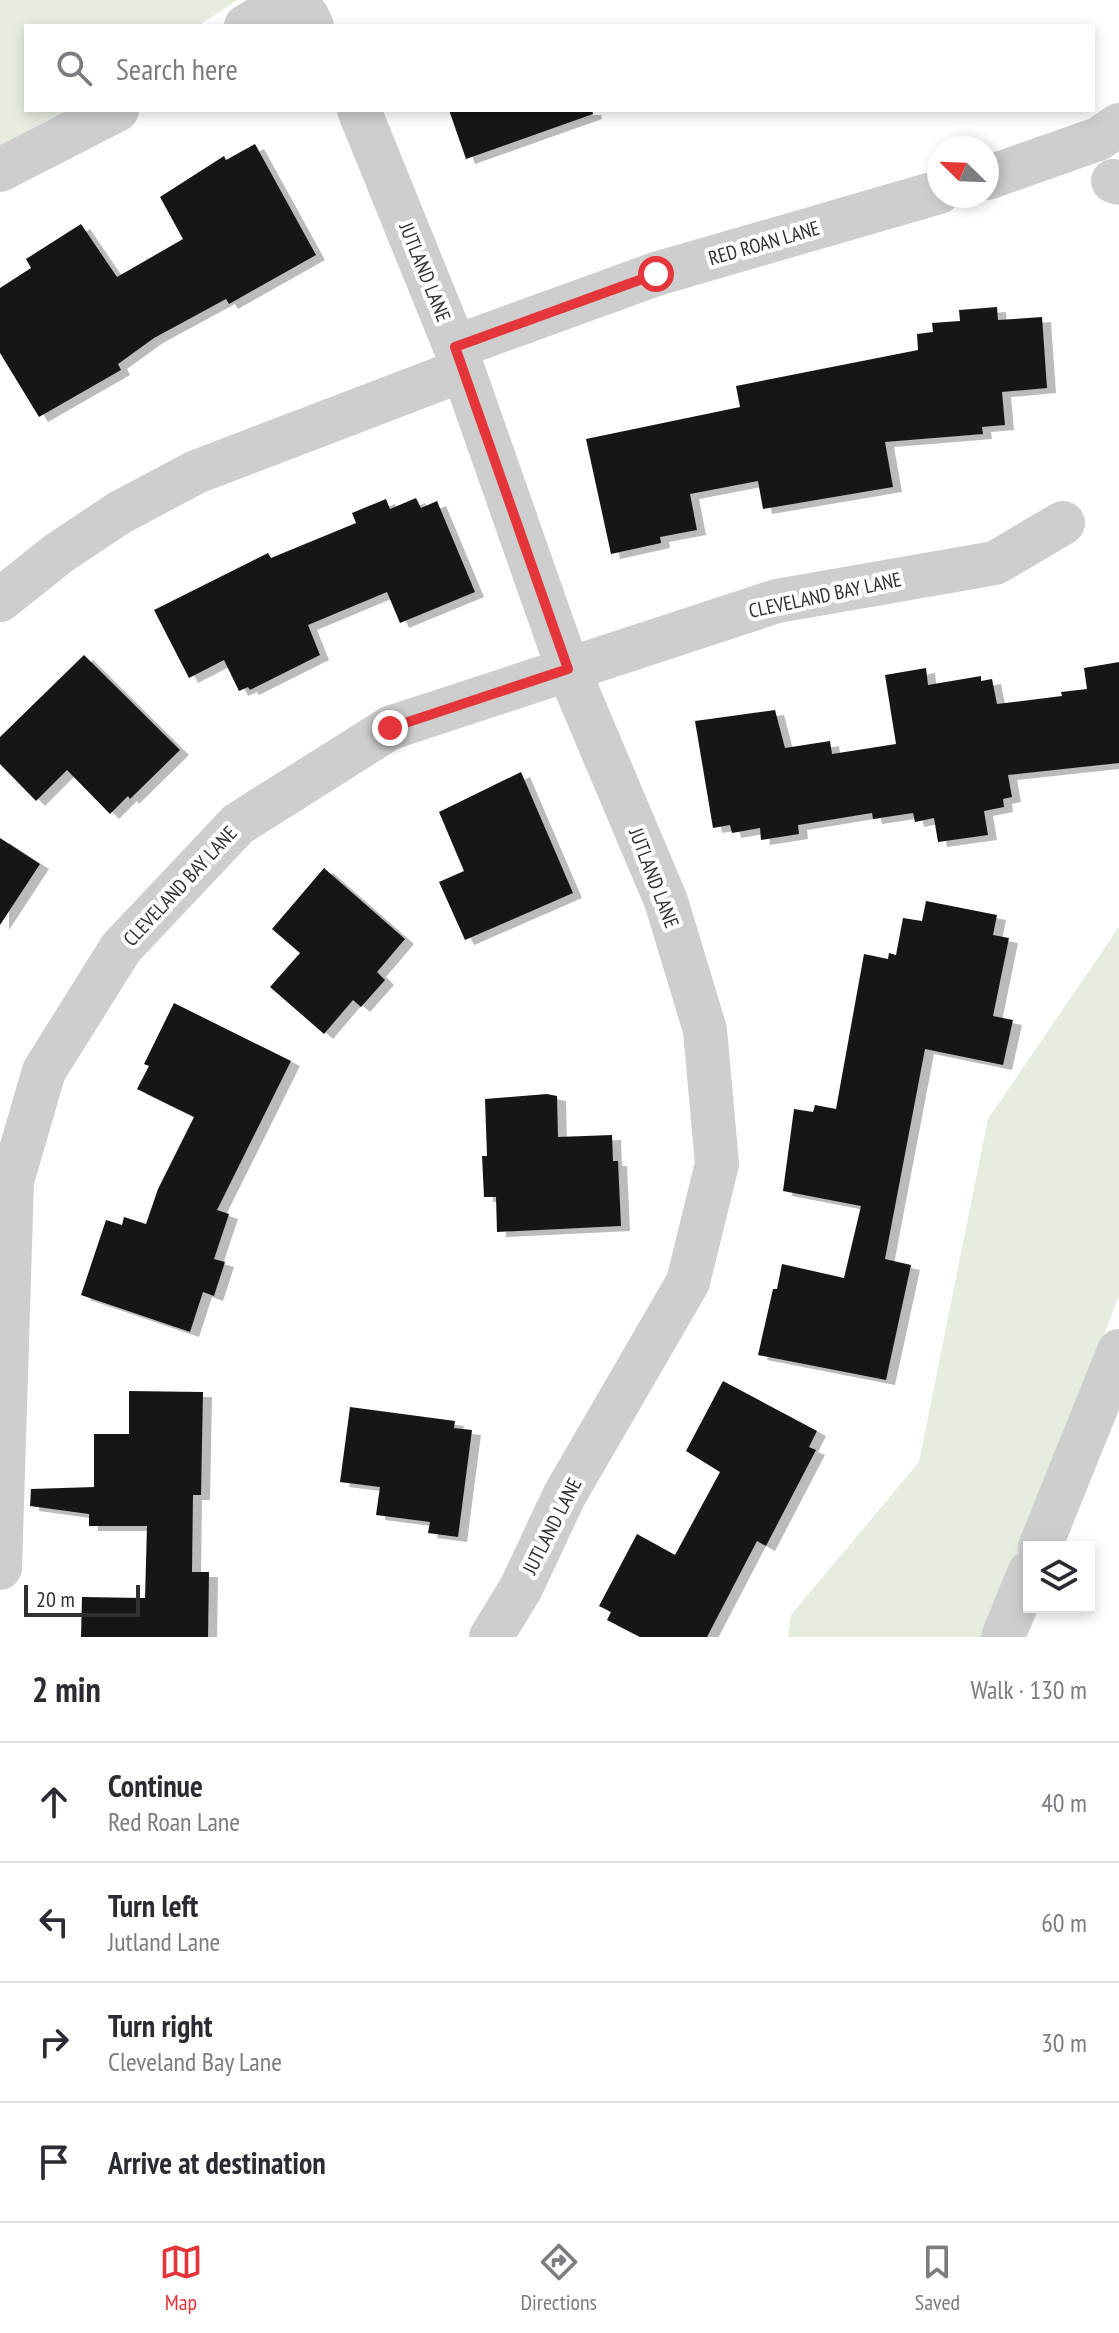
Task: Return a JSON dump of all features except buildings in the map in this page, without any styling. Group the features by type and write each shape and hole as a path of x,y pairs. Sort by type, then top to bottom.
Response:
{"street":[{"path":"249,24 256,20 310,21"},
{"path":"0,170 113,112"},
{"name":"JUTLAND LANE","path":"360,112 459,359 568,669 666,901 705,1030 717,1164 688,1282 564,1496 521,1588 491,1637"},
{"path":"999,174 1098,139 1119,125"},
{"name":"RED ROAN LANE","path":"0,600 59,553 119,513 196,472 656,274 927,195"},
{"name":"CLEVELAND BAY LANE","path":"0,1568 12,1181 44,1071 121,948 238,824 390,728 777,601 995,563 1063,523"},
{"path":"1042,1541 1119,1351"},
{"path":"1003,1637 1023,1588"}],"shaded area":[{"path":"0,0 237,0 201,24 24,24 24,112 92,112 0,154"},
{"path":"1119,927 1119,1296 987,1637 788,1637 791,1615 919,1462 988,1119"}],"route":[{"path":"390,728 568,669 455,347 656,274"}]}
